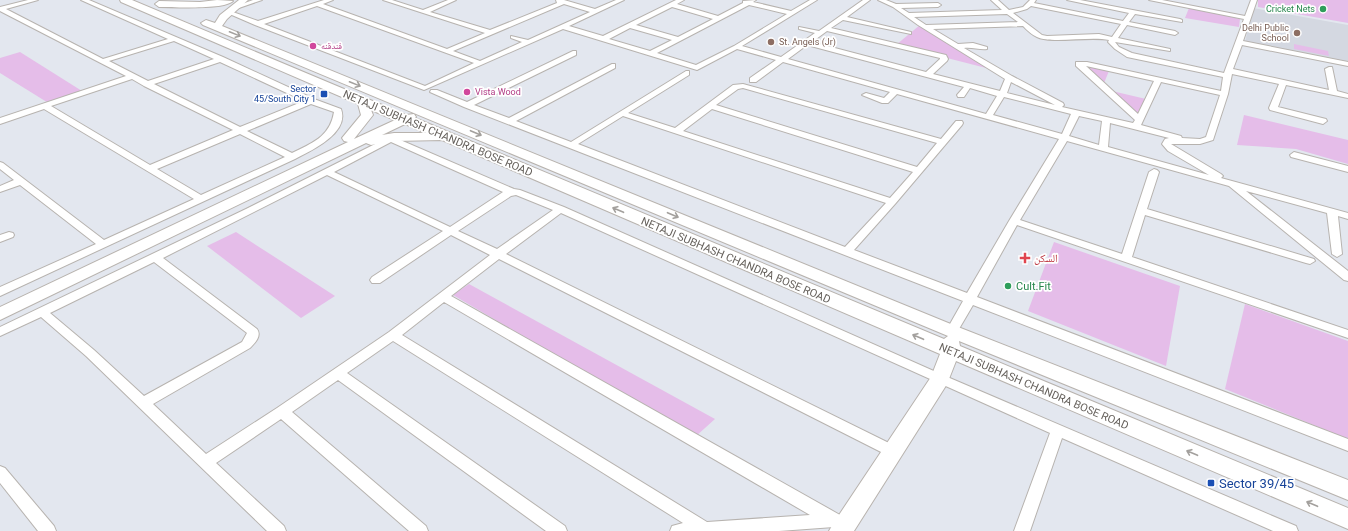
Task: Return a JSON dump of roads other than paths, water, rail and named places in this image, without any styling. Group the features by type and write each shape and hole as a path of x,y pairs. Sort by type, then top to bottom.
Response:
{"main road":[{"path":"180,16 244,0"},
{"name":"NETAJI SUBHASH CHANDRA BOSE ROAD","path":"136,1 159,4 180,16 363,101 409,113 449,138 951,341 1348,490"},
{"name":"NETAJI SUBHASH CHANDRA BOSE ROAD","path":"136,1 217,27 409,113 951,341 1348,519"},
{"path":"159,4 195,5 228,3"},
{"path":"217,27 228,3"},
{"path":"346,143 367,115 363,101"},
{"path":"0,303 409,113"},
{"path":"0,314 346,143 394,137 449,138"},
{"path":"840,524 892,451 940,379 951,341"}],"street":[{"path":"0,9 35,0"},
{"path":"2,288 103,244 292,157 326,139 330,134 338,115 338,111 333,108 311,101 220,59 84,0"},
{"path":"228,3 259,0"},
{"path":"257,24 330,0"},
{"path":"390,0 423,12 492,33"},
{"path":"423,12 453,0"},
{"path":"556,0 596,11"},
{"path":"228,3 257,24 420,87 428,87 621,0"},
{"path":"603,39 682,0"},
{"path":"736,0 750,1 791,13"},
{"path":"562,26 697,68 736,48 814,0"},
{"path":"753,80 867,0"},
{"path":"881,0 895,6 956,46 1010,78 1076,113"},
{"path":"994,0 1024,24 1044,37 1092,36 1171,42"},
{"path":"1070,0 1133,12 1248,18"},
{"path":"1152,0 1183,14"},
{"path":"1254,0 1228,74 1224,94 1210,138 1206,141 1168,141 1166,144 1171,149 1231,183 1348,276"},
{"path":"650,54 750,1"},
{"path":"447,51 564,2"},
{"path":"909,15 1008,12 1018,10 1032,2 1126,23 1171,42"},
{"path":"316,4 480,63"},
{"path":"672,5 718,18"},
{"path":"895,6 938,5"},
{"path":"0,9 292,157"},
{"path":"1133,12 1111,42 1124,52 1163,62 1228,74 1284,82 1348,96"},
{"path":"967,13 981,26"},
{"path":"1163,62 1183,14"},
{"path":"843,18 909,33"},
{"path":"894,45 909,33 923,25 981,26 1024,24"},
{"path":"632,26 678,39"},
{"path":"801,28 894,45 943,57 944,59 927,75"},
{"path":"513,37 528,42"},
{"path":"103,61 174,39"},
{"path":"1239,42 1348,64"},
{"path":"807,43 1076,113 1138,123 1186,140"},
{"path":"956,46 972,45 985,48"},
{"path":"736,48 1348,216"},
{"path":"467,105 573,53"},
{"path":"147,84 220,59"},
{"path":"1123,72 1130,59"},
{"path":"509,121 612,66"},
{"path":"1329,70 1333,92"},
{"path":"1138,123 1108,78 1123,72 1224,94"},
{"path":"571,145 686,73"},
{"path":"0,121 132,76"},
{"path":"988,117 1003,94 1010,78"},
{"path":"1138,123 1158,80"},
{"path":"1284,82 1273,108 1323,121"},
{"path":"960,95 969,85"},
{"path":"677,131 736,87 749,86 943,142"},
{"path":"866,95 885,101 895,91"},
{"path":"434,92 1348,444"},
{"path":"150,168 311,101"},
{"path":"45,106 201,199"},
{"path":"710,106 919,171"},
{"path":"621,113 892,202"},
{"path":"951,341 970,299 1014,221 1064,138 1076,113"},
{"path":"1103,149 1106,119"},
{"path":"846,251 892,202 959,123"},
{"path":"0,332 328,172 391,139 512,192 560,209 940,379 1290,531"},
{"path":"1294,155 1348,169"},
{"path":"0,165 103,244"},
{"path":"328,172 498,254 892,451"},
{"path":"1126,258 1154,172"},
{"path":"0,189 20,181"},
{"path":"376,280 508,193 512,192"},
{"path":"206,462 282,412 393,334 560,209"},
{"path":"1141,210 1310,261"},
{"path":"1332,211 1337,254"},
{"path":"1014,221 1348,334"},
{"path":"143,403 246,345 252,338 253,332 155,257"},
{"path":"443,296 840,524"},
{"path":"42,312 90,353 278,531"},
{"path":"393,334 705,529"},
{"path":"337,372 559,531"},
{"path":"282,412 420,531"},
{"path":"1022,531 1058,431"},
{"path":"0,472 48,531"},
{"path":"678,531 840,524"}],"place":[{"name":"Cricket Nets","path":"1323,9"},
{"name":"Delhi Public School","path":"1297,33"},
{"name":"St. Angels (Jr)","path":"771,42"},
{"name":"فندقنه","path":"313,46"},
{"name":"Vista Wood","path":"467,92"},
{"name":"Sector 45/South City 1","path":"324,94"},
{"name":"السكن","path":"1025,258"},
{"name":"Cult.Fit","path":"1008,286"},
{"name":"Sector 39/45","path":"1211,483"}]}
